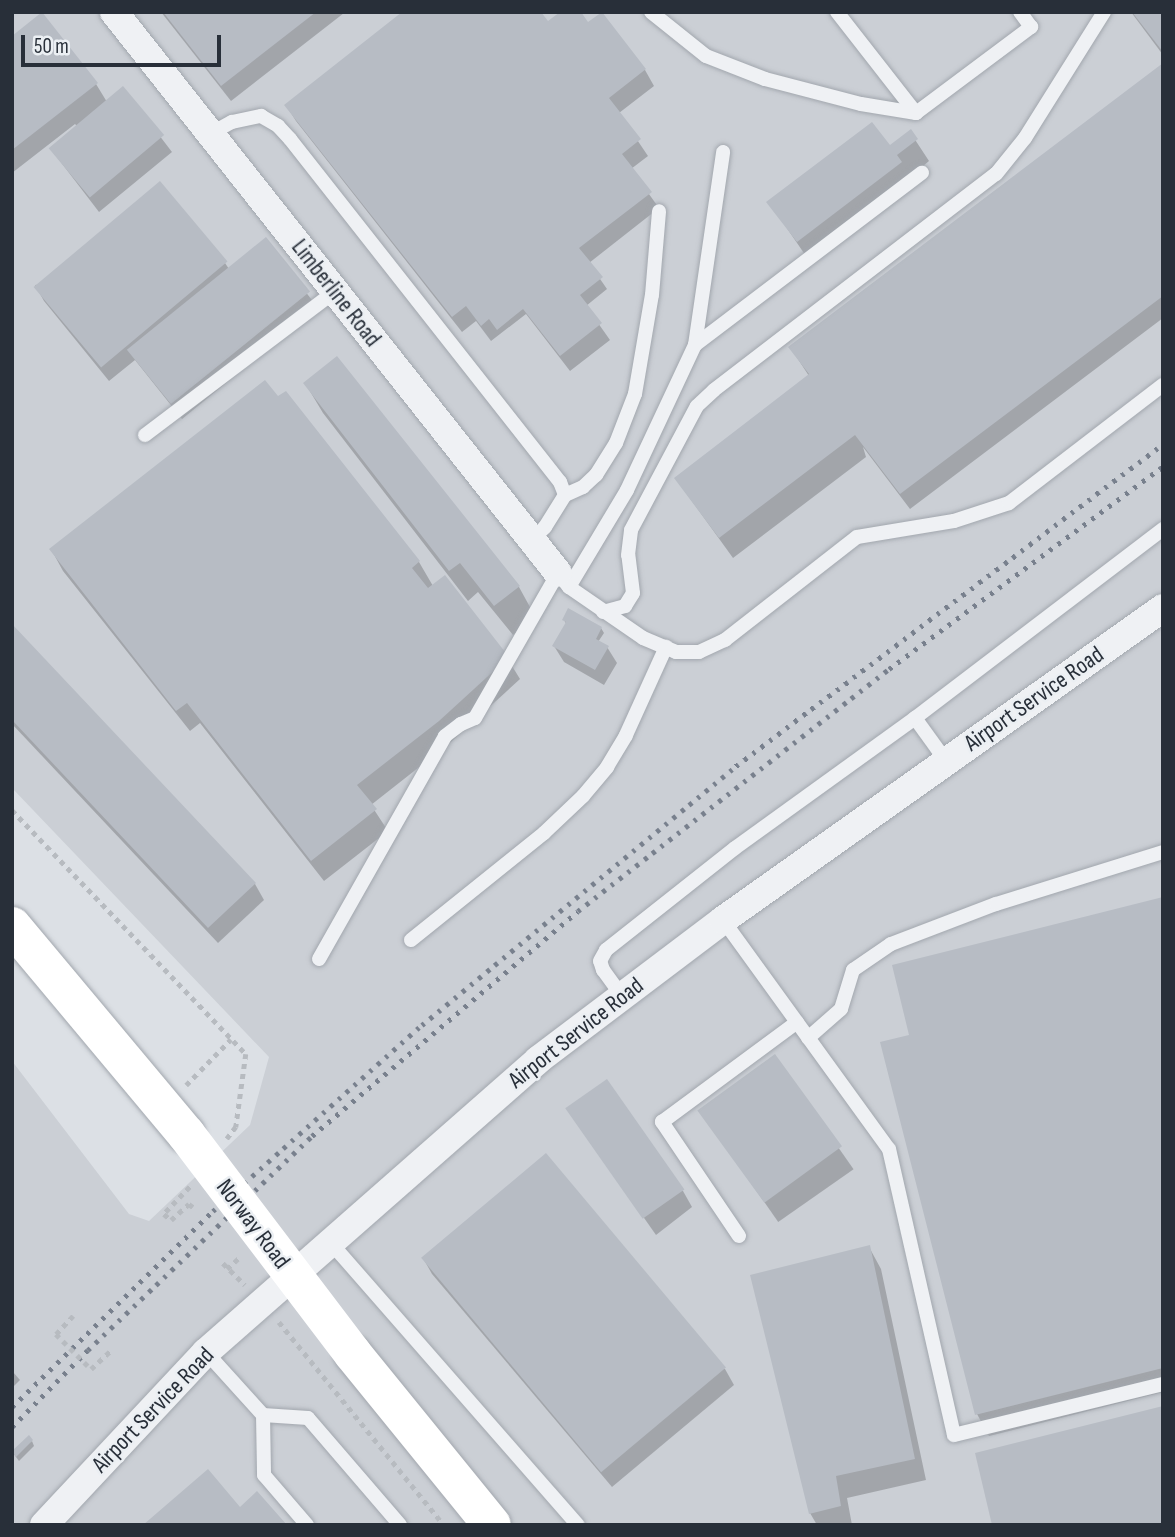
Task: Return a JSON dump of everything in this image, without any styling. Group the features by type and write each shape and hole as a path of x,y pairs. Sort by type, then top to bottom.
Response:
{"street":[{"name":"Limberline Road","path":"114,12 564,580"},
{"name":"Airport Service Road","path":"44,1525 206,1352 538,1060 723,920 1163,608"},
{"name":"Norway Road","path":"12,926 174,1121 353,1354 492,1525"}],"lane":[{"path":"651,12 706,56 765,79 861,104 915,113 1031,26 1020,12"},
{"path":"837,12 915,113"},
{"path":"603,612 625,606 633,593 628,555 631,530 697,406 714,390 996,174 1025,138 1104,12"},
{"path":"210,134 246,117 261,116 278,126 550,468 565,495"},
{"path":"319,960 445,736 461,723 475,718 564,580 627,490 695,345 723,152"},
{"path":"695,345 922,173"},
{"path":"532,540 545,527 565,495 583,487 596,475 616,443 635,394 652,295 659,211"},
{"path":"145,435 334,292"},
{"path":"564,580 603,612 643,638 676,652 699,652 725,640 857,537 954,521 1010,503 1163,385"},
{"path":"622,996 603,970 600,961 606,950 735,848 915,718 1163,529"},
{"path":"411,940 544,833 583,796 607,767 626,735 666,647"},
{"path":"915,718 946,761"},
{"path":"808,1038 841,1009 853,971 891,944 996,904 1163,852"},
{"path":"723,920 889,1149 954,1435 1163,1384"},
{"path":"739,1236 662,1122 797,1022"},
{"path":"330,1242 578,1525"},
{"path":"206,1352 263,1415 264,1475 307,1525"},
{"path":"263,1415 308,1418 400,1525"}],"path":[{"path":"12,810 246,1054 236,1127"},
{"path":"174,1121 231,1039"},
{"path":"187,1191 164,1214 171,1220 189,1204 193,1207"},
{"path":"223,1263 227,1269"},
{"path":"263,1301 444,1525"},
{"path":"73,1316 55,1334 91,1369 110,1351"}],"shaded area":[{"path":"12,12 1163,12 1163,1525 12,1525 12,1061 129,1214 149,1221 250,1125 269,1057 12,788"}],"building":[{"path":"42,12 98,83 12,150 12,36"},
{"path":"163,12 316,12 221,86"},
{"path":"402,12 541,12 548,21 560,12 581,12 588,22 602,12 646,69 609,98 641,139 622,154 652,192 579,248 603,277 580,295 602,323 560,356 523,309 497,330 489,319 481,326 466,306 452,317 284,105"},
{"path":"1132,12 1163,12 1163,52"},
{"path":"1163,63 1163,296 900,494 855,435 719,538 674,478 809,374 788,347"},
{"path":"123,86 164,135 90,197 49,148"},
{"path":"872,122 890,145 911,129 918,139 897,155 902,162 797,242 766,202"},
{"path":"160,181 227,261 101,367 34,287"},
{"path":"266,237 310,291 171,404 127,350"},
{"path":"337,356 520,586 494,606 460,563 449,571 303,383"},
{"path":"265,380 278,396 286,391 420,561 412,568 428,588 445,575 509,657 439,721 357,785 377,809 311,861 187,703 176,711 49,549"},
{"path":"568,608 602,627 596,639 609,646 595,670 552,646 566,622 562,620"},
{"path":"12,624 256,883 208,928 12,720"},
{"path":"1163,897 1163,1368 975,1415 880,1042 909,1035 892,965"},
{"path":"775,1054 842,1146 764,1203 697,1110"},
{"path":"607,1079 684,1190 643,1219 565,1108"},
{"path":"546,1153 726,1367 601,1472 421,1258"},
{"path":"870,1245 915,1459 836,1476 841,1506 809,1514 750,1275"},
{"path":"1163,1406 1163,1525 992,1525 975,1453"},
{"path":"29,1435 33,1440 16,1457 12,1451"},
{"path":"208,1469 240,1507 257,1491 287,1525 143,1525"}],"railway":[{"path":"12,1407 213,1211 422,1025 736,766 1163,444"},
{"path":"12,1427 88,1350 312,1136 578,911 889,669 1163,466"}]}
